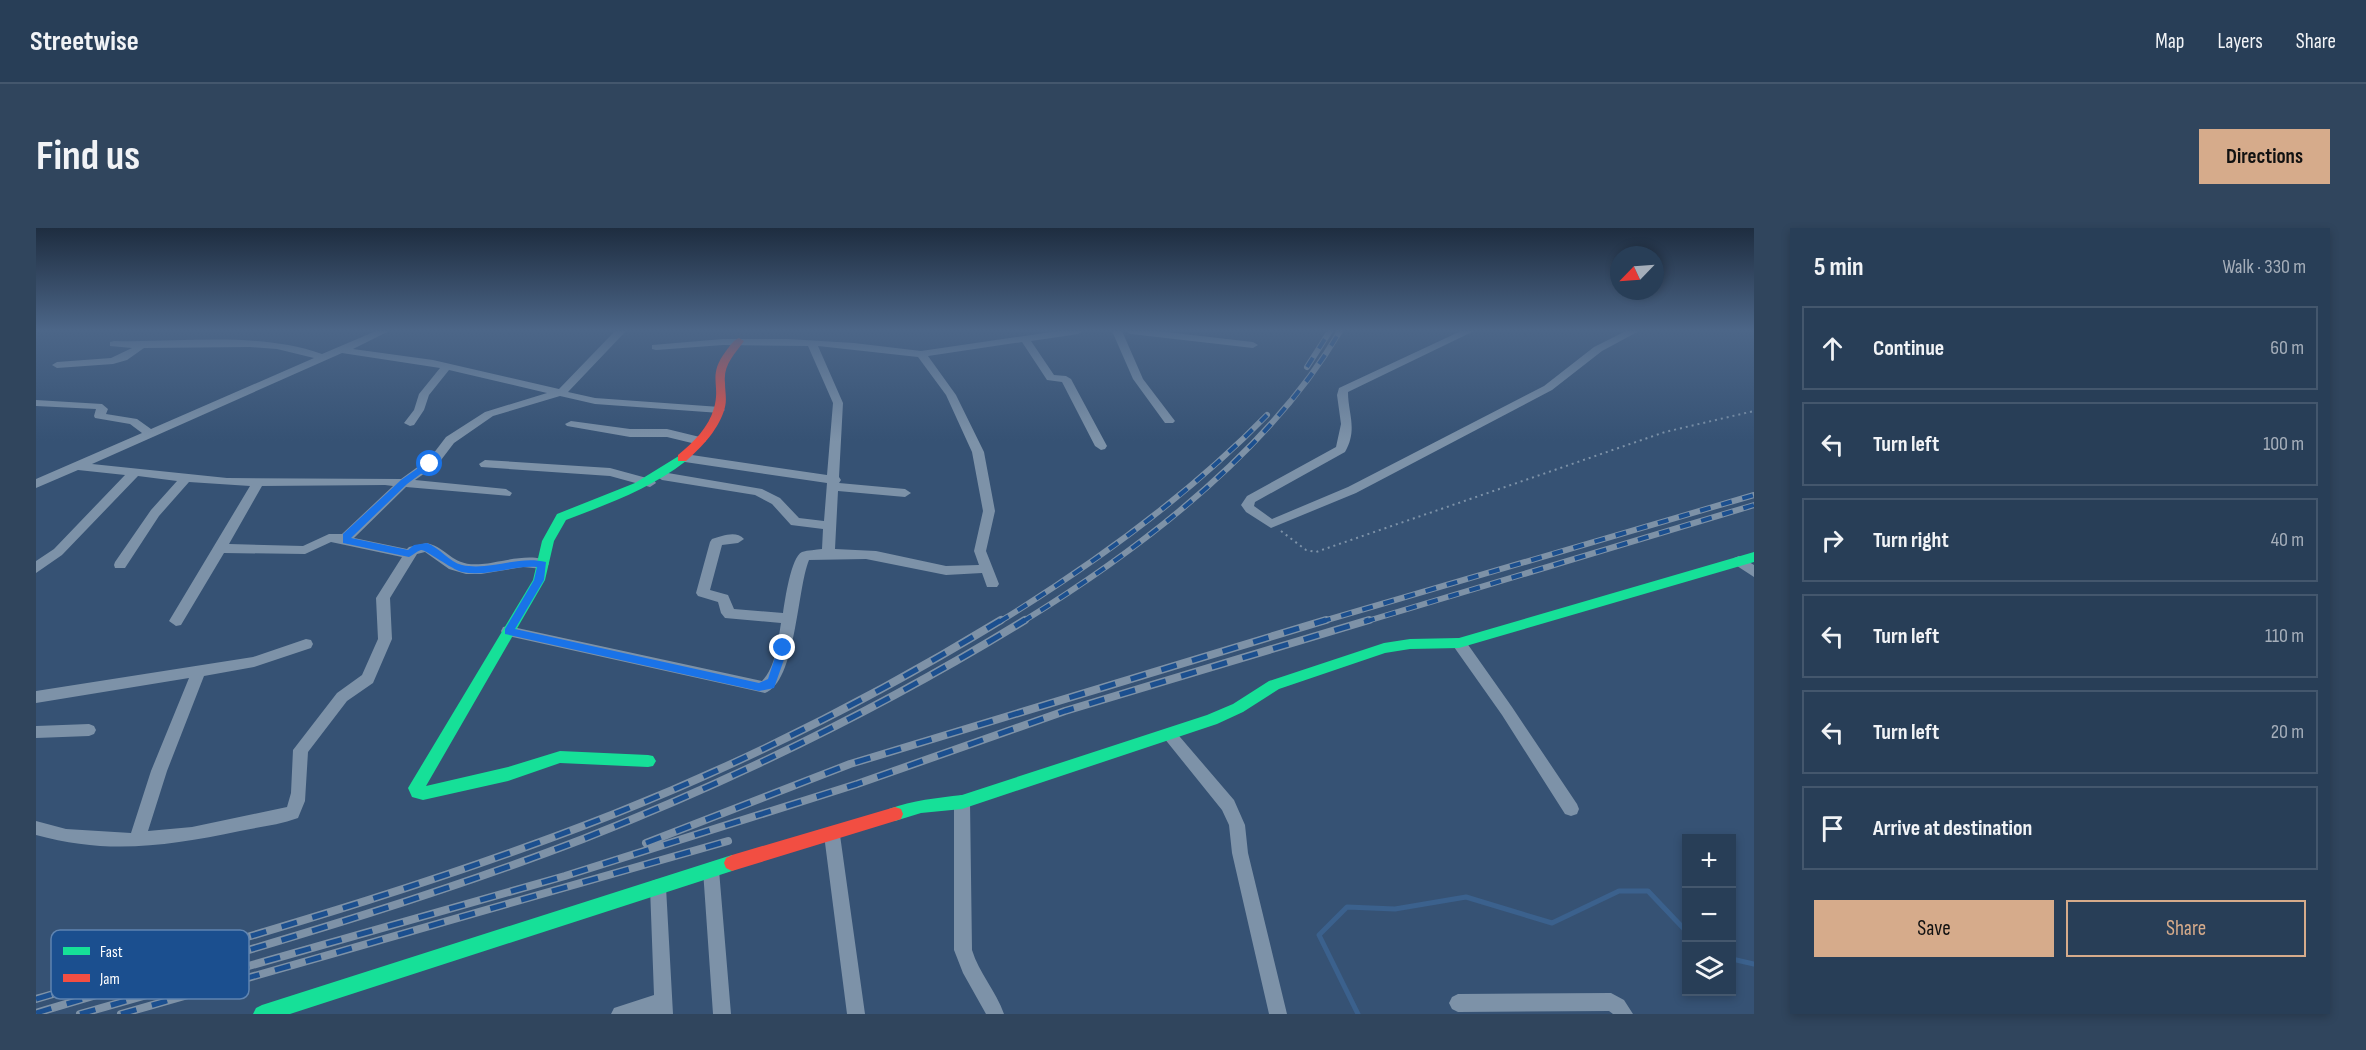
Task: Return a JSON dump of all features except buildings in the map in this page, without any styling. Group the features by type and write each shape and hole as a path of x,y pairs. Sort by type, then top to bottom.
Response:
{"street":[{"path":"36,484 301,368"},
{"path":"410,423 419,410 424,394 446,368"},
{"path":"454,368 595,401 720,410"},
{"path":"345,539 404,482 434,461 450,440 489,414 562,392 586,368"},
{"path":"648,761 582,756 560,757 514,772 423,793 418,792 416,788 418,781 539,580 548,541 561,517 656,479 685,458 700,441 720,410 720,368"},
{"path":"823,368 838,403 828,554"},
{"path":"931,368 951,395 978,452 989,512 980,551 993,584"},
{"path":"1044,368 1051,378 1066,379 1101,446"},
{"path":"1133,368 1138,379 1169,421"},
{"path":"1391,368 1343,390 1347,413 1345,438 1341,449 1248,502 1250,509 1271,524 1363,485 1548,388 1575,368"},
{"path":"36,404 98,406 103,409 99,416 133,421 150,434"},
{"path":"570,424 630,433 667,433 700,441"},
{"path":"685,458 904,494"},
{"path":"485,464 610,472 758,492 776,501 795,522 831,526"},
{"path":"77,466 227,482 404,482 506,494"},
{"path":"36,568 58,552 135,472"},
{"path":"120,565 155,513 186,478"},
{"path":"176,621 209,570 218,548 259,482"},
{"path":"218,548 305,550 333,537 409,554"},
{"path":"738,539 716,542 703,593 726,600 730,614 789,618"},
{"path":"36,828 66,836 103,841 137,840 209,831 286,815 295,810 298,758 301,750 342,697 368,679 385,639 382,598 409,554 417,547 427,546 453,566 474,570 509,563 543,564"},
{"path":"508,631 765,687 773,680 802,558 809,555 828,554 879,556 933,570 966,571 986,568"},
{"path":"262,1014 711,870 921,806 962,802 1226,714 1274,685 1384,648 1410,644 1460,643 1754,557"},
{"path":"1739,561 1754,572"},
{"path":"1460,643 1571,809"},
{"path":"36,698 254,662 306,644"},
{"path":"137,840 164,758 199,672"},
{"path":"36,732 89,730"},
{"path":"1169,734 1228,805 1234,816 1240,853 1278,1014"},
{"path":"962,802 965,963 987,994 995,1014"},
{"path":"832,835 856,1014"},
{"path":"711,870 722,1014"},
{"path":"620,1014 663,1008 658,887"},
{"path":"1458,1003 1611,1002 1616,1004 1624,1014"}],"path":[{"path":"1271,524 1306,550 1316,552 1665,432 1754,411"}],"waterway":[{"path":"1358,1014 1319,935 1347,907 1395,909 1466,897 1552,923 1619,891 1648,891 1682,927"},
{"path":"1736,960 1754,964"}],"railway":[{"path":"1022,622 1112,563 1199,494 1240,457 1277,417 1316,368"},
{"path":"999,622 1105,552 1173,501 1237,445 1267,415"},
{"path":"1320,622 1754,495"},
{"path":"1364,622 1754,505"},
{"path":"249,937 472,866 664,794 812,725 955,648 1001,620"},
{"path":"249,950 448,888 583,839 697,792 864,711 1025,620"},
{"path":"646,843 850,764 1326,620"},
{"path":"249,966 565,876 857,784 1065,711 1369,620"},
{"path":"249,978 728,841"},
{"path":"36,999 51,995"},
{"path":"36,1013 83,999"},
{"path":"80,1014 133,999"},
{"path":"121,1014 174,999"}],"traffic: fast":[{"path":"648,761 560,757 508,774 423,793 418,792 416,788 539,580 548,541 561,517 640,486 682,458"},
{"path":"895,814 921,806 962,802 1212,720 1238,708 1274,685 1384,648 1410,644 1459,643 1754,557"},
{"path":"262,1014 732,863"}],"traffic: jam":[{"path":"682,458 701,440 717,417 721,401 719,380 721,368"},
{"path":"732,863 895,814"}],"route":[{"path":"430,464 404,482 345,539 349,542 409,554 417,547 427,546 453,566 466,569 474,570 523,562 543,564 539,580 508,631 759,687 770,685 783,648"}]}
